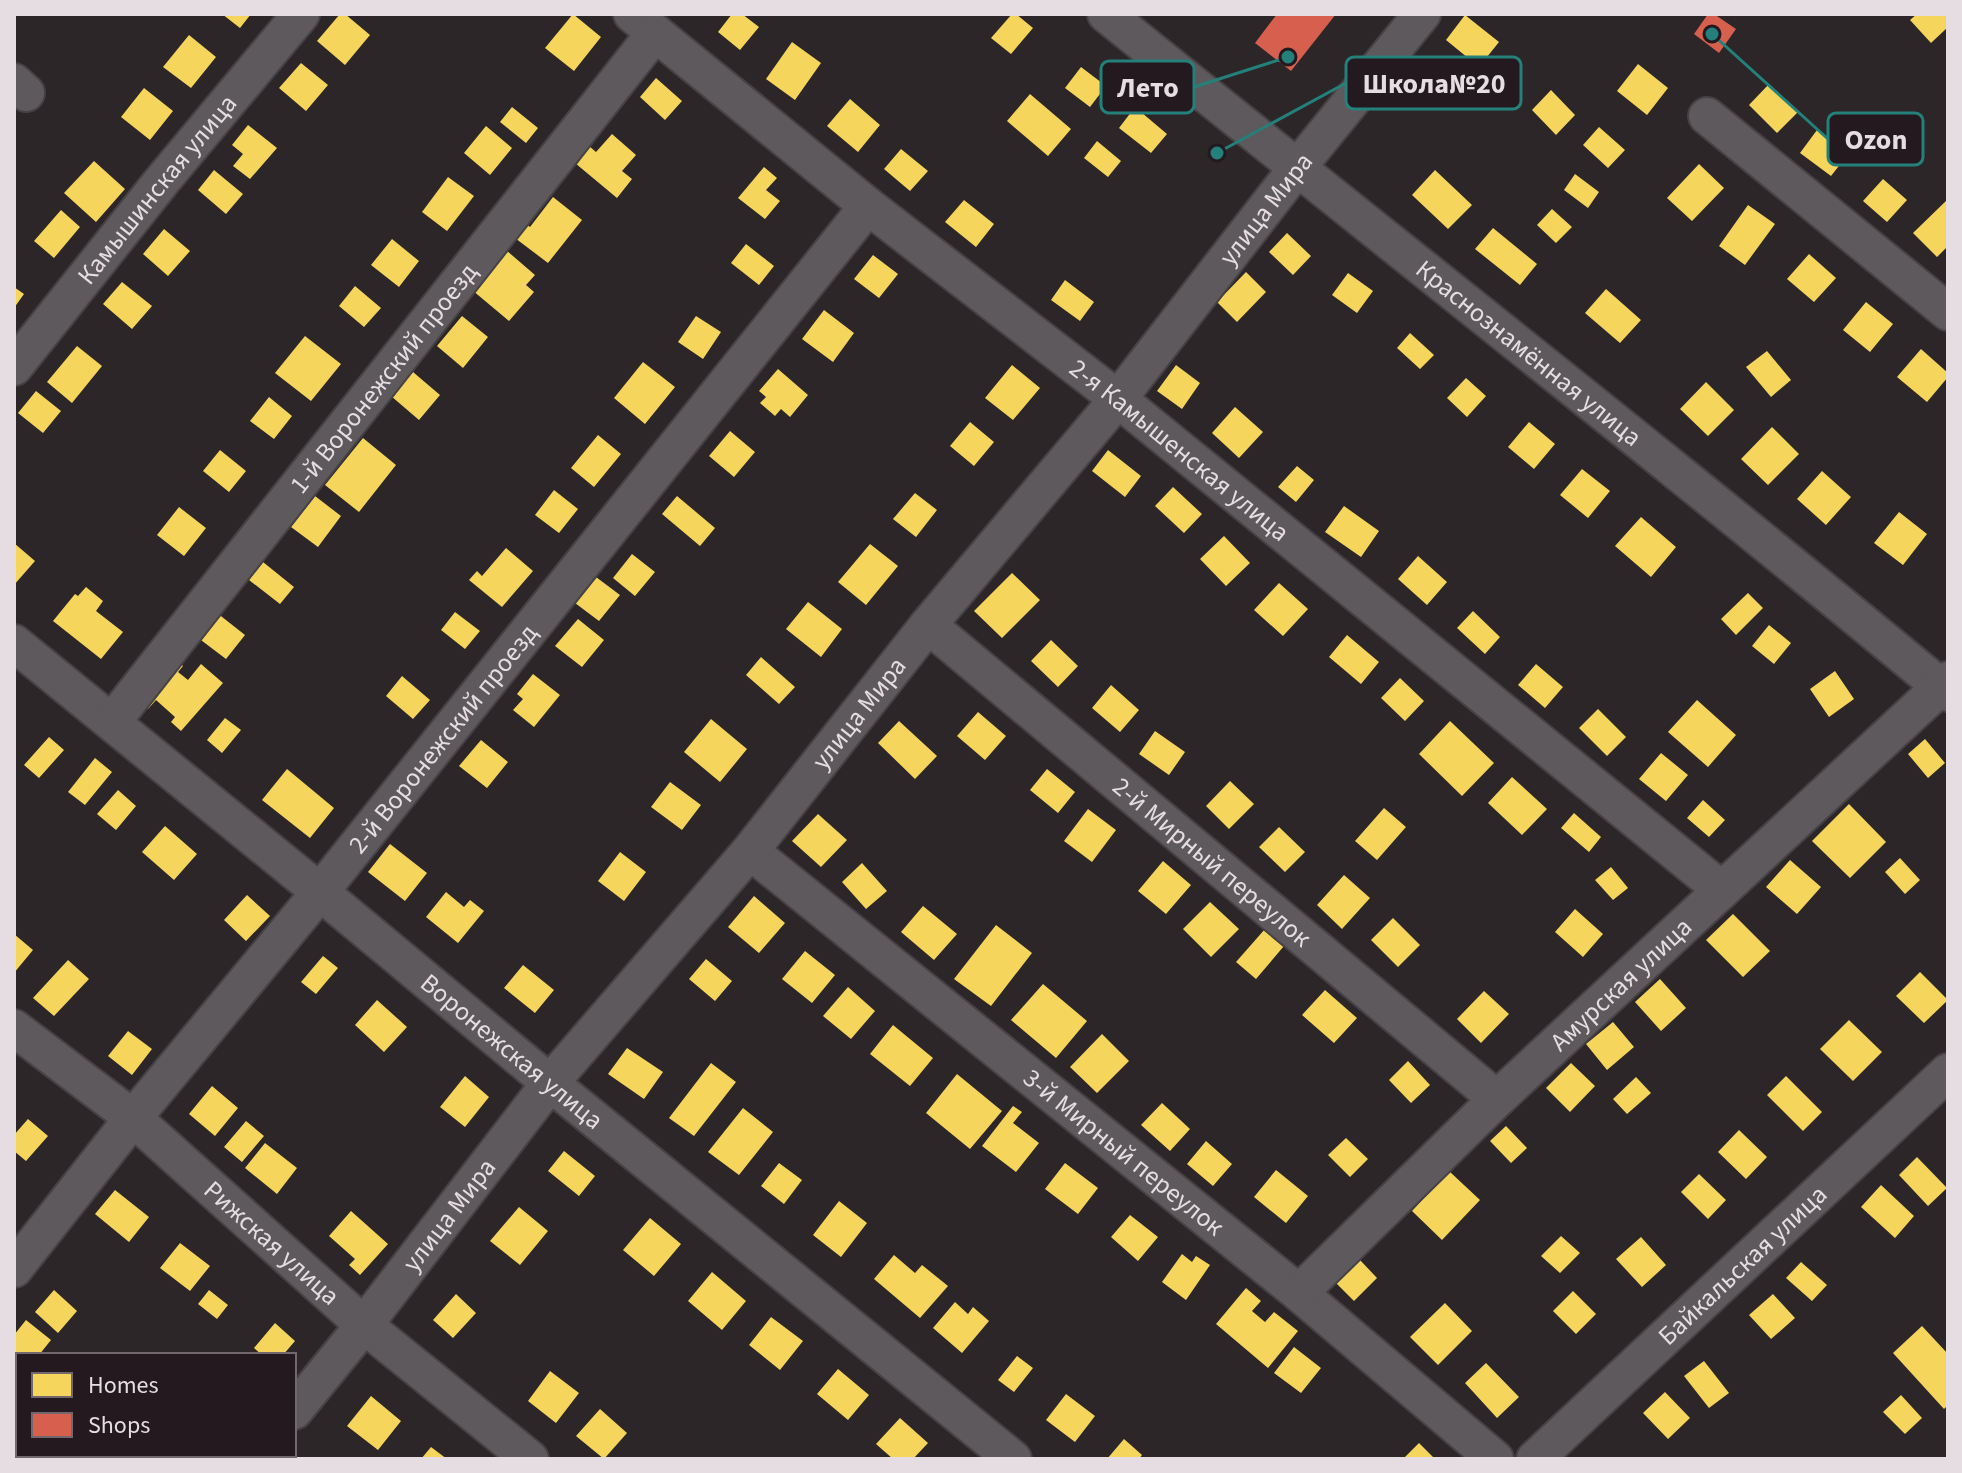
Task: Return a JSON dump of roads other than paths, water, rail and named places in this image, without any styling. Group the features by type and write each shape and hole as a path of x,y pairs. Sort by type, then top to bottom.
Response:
{"street":[{"name":"Камышинская улица","path":"14,367 161,182 301,14"},
{"name":"Краснознамённая улица","path":"1106,14 1945,687"},
{"name":"улица Мира","path":"296,1409 550,1083 750,851 928,625 1118,399 1297,168 1422,14"},
{"name":"2-я Камышенская улица","path":"644,24 868,206 1118,399 1722,890"},
{"name":"1-й Воронежский проезд","path":"112,722 644,24"},
{"path":"1707,116 1948,312"},
{"name":"2-й Воронежский проезд","path":"14,1269 133,1118 320,892 868,206"},
{"name":"2-й Мирный переулок","path":"928,625 1497,1099"},
{"name":"Воронежская улица","path":"14,643 1013,1459"},
{"name":"Амурская улица","path":"1299,1293 1497,1099 1945,687"},
{"name":"3-й Мирный переулок","path":"750,851 1299,1293 1495,1459"},
{"name":"Рижская улица","path":"14,1028 133,1118 364,1325 530,1459"},
{"name":"Байкальская улица","path":"1535,1459 1948,1072"}],"place":[{"name":"Ozon","path":"1712,34"},
{"name":"Лето","path":"1288,57"},
{"name":"Школа№20","path":"1217,153"}]}
